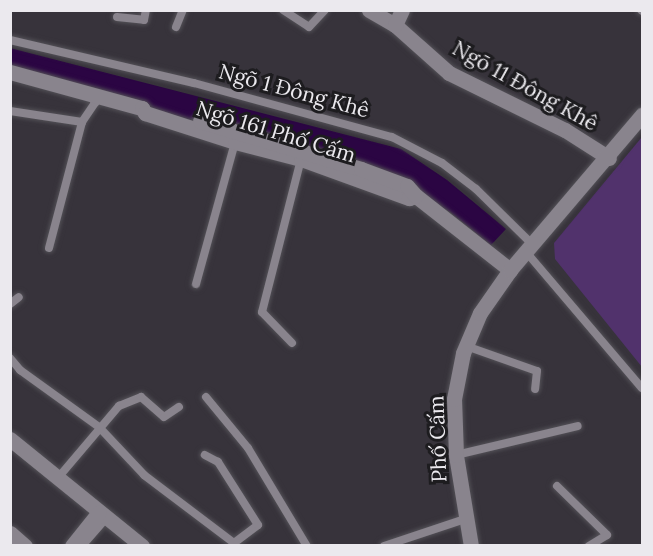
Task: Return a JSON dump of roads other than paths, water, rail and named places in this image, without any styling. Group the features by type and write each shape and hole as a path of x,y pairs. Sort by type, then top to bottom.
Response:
{"street":[{"name":"Ngõ 11 Đông Khê","path":"369,10 395,25 449,73 565,130 609,158"},
{"path":"395,25 402,10"},
{"path":"10,72 142,108 147,106 204,127 407,186 416,196 510,270"},
{"name":"Phố Cấm","path":"471,546 456,455 454,399 466,346 480,313 510,270 609,158 642,115"},
{"name":"Ngõ 161 Phố Cấm","path":"204,127 235,142 302,154"},
{"path":"10,440 142,546"},
{"path":"72,546 103,514"},
{"path":"10,533 25,546"}],"lane":[{"path":"117,17 144,20 146,10"},
{"path":"176,27 183,10"},
{"path":"283,10 309,27 325,10"},
{"name":"Ngõ 1 Đông Khê","path":"10,40 194,83 392,137 442,163 476,189 530,250 642,388"},
{"path":"49,248 82,122 95,103 91,95"},
{"path":"10,111 82,122"},
{"path":"196,284 235,142"},
{"path":"292,343 262,312 302,154"},
{"path":"10,304 19,297"},
{"path":"466,346 537,372 535,389"},
{"path":"10,358 20,370 99,427 144,475 234,543 258,525 218,462 206,454"},
{"path":"57,479 119,406 141,397 164,417 179,407"},
{"path":"206,397 248,448 307,546"},
{"path":"456,455 578,426"},
{"path":"557,486 607,536 589,546"},
{"path":"81,546 103,514"},
{"path":"384,546 465,519"}]}
